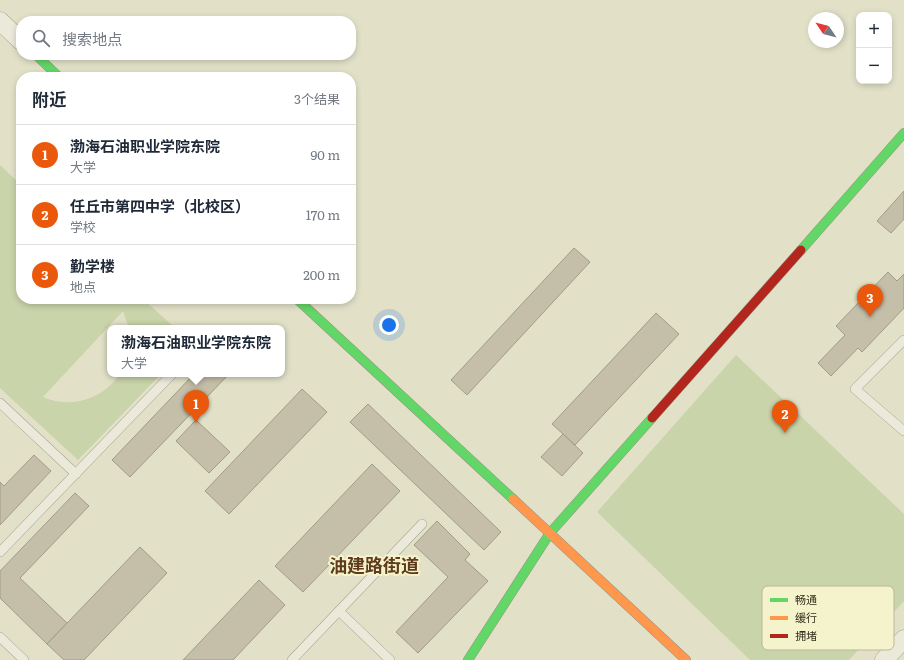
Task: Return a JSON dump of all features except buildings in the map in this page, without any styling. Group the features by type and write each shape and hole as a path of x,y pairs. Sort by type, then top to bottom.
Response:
{"street":[{"path":"0,22 16,36"},
{"path":"41,60 54,72"},
{"path":"468,660 550,534 904,133"},
{"path":"302,304 686,660"},
{"path":"894,650 904,639"},
{"path":"884,660 894,650"}],"lane":[{"path":"904,340 855,389 904,432"},
{"path":"0,552 169,377"},
{"path":"0,403 76,474"},
{"path":"292,660 422,524"},
{"path":"339,611 390,660"},
{"path":"0,637 24,660"}],"green space":[{"path":"0,165 16,180 16,304 149,304 172,325 128,325 123,311 110,325 107,325 107,328 43,397 54,401 75,402 96,395 105,390 117,377 158,377 78,460 0,388"},
{"path":"736,355 904,514 904,601 894,612 894,586 762,586 762,650 858,650 849,660 750,660 597,512"}],"traffic: fast":[{"path":"41,60 54,72"},
{"path":"801,250 904,133"},
{"path":"302,304 513,499"},
{"path":"468,660 550,533 652,418"}],"traffic: slow":[{"path":"513,499 686,660"}],"traffic: jam":[{"path":"652,418 801,250"}],"place":[{"name":"勤学楼","path":"870,317"},
{"name":"渤海石油职业学院东院","path":"196,423"},
{"name":"任丘市第四中学（北校区）","path":"785,433"}],"district":[{"name":"油建路街道","path":"374,564"}]}
